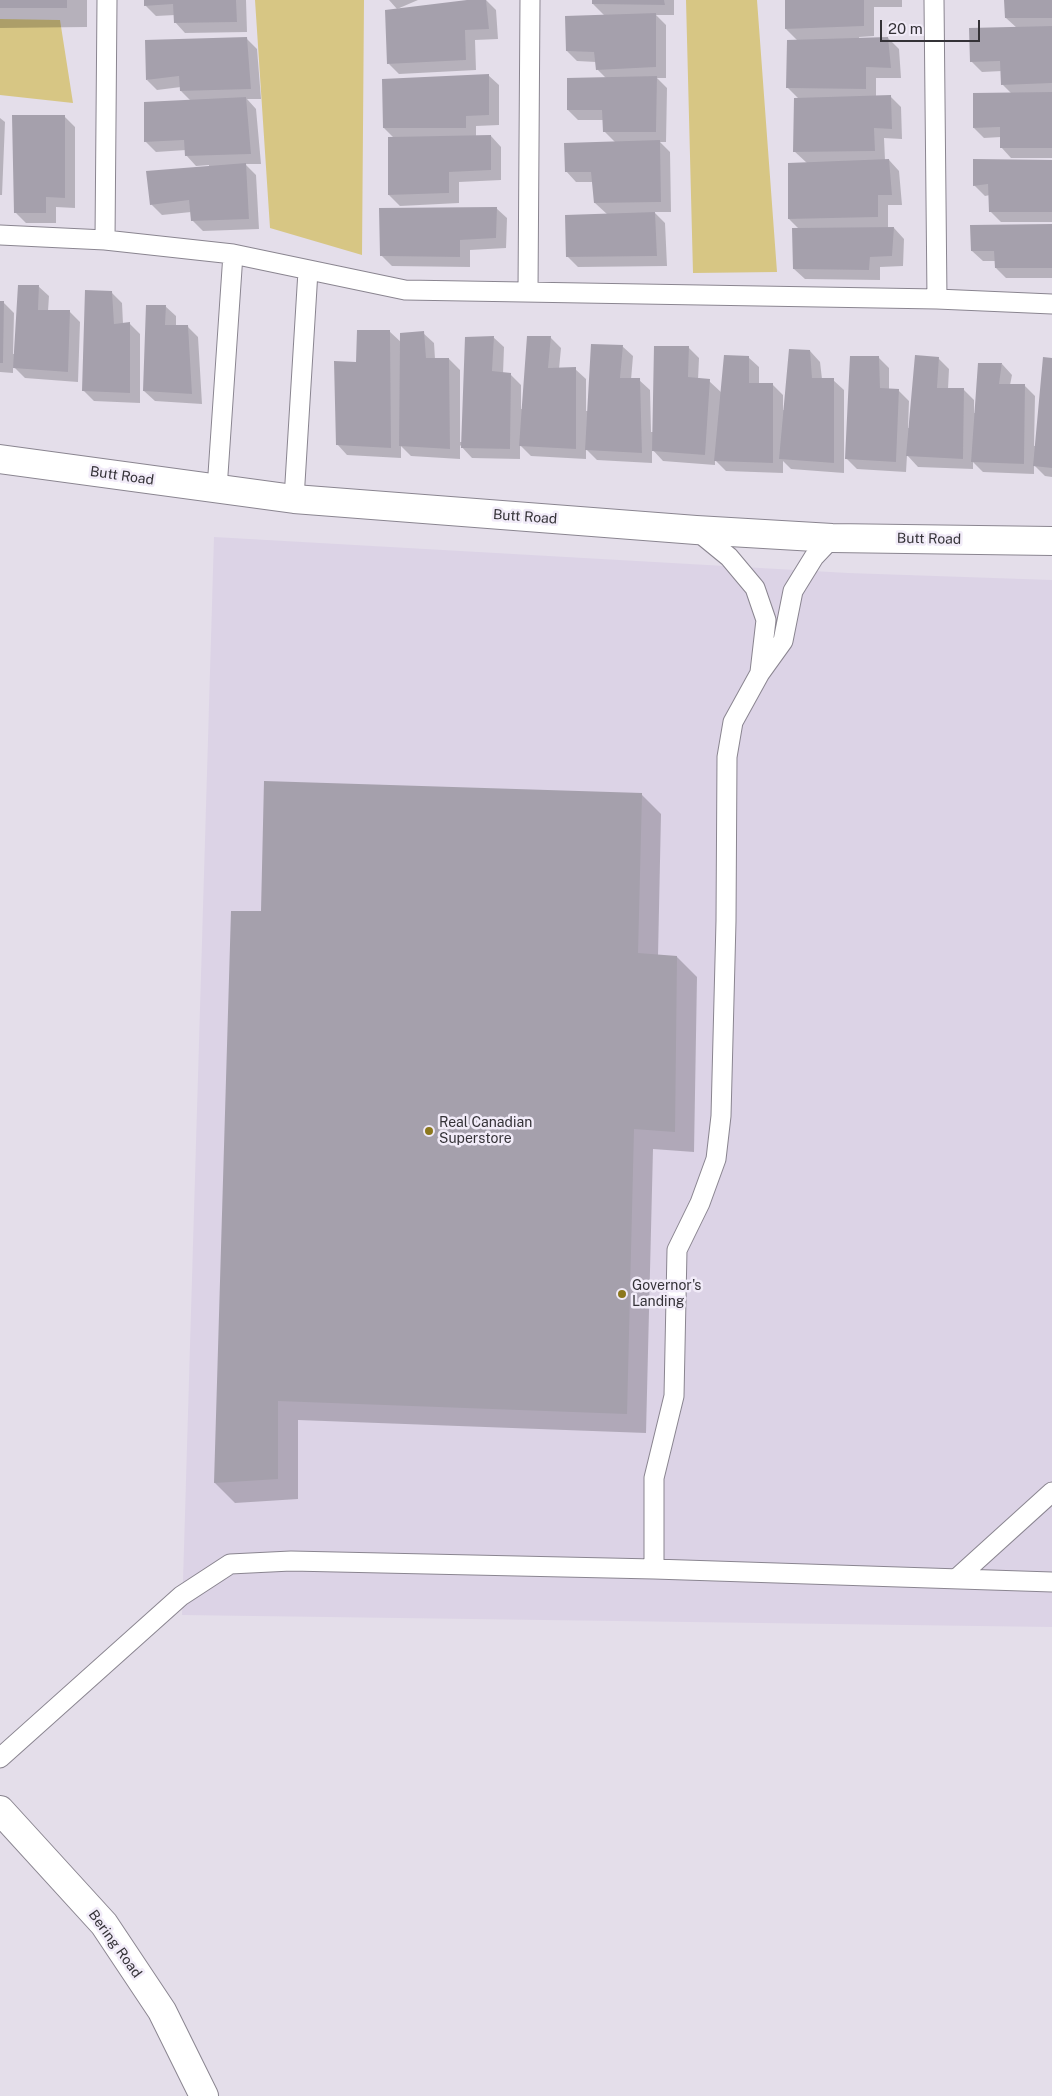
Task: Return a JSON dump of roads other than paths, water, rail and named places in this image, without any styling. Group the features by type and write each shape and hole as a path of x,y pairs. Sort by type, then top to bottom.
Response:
{"street":[{"name":"Butt Road","path":"0,459 294,499 696,530 832,538 1052,541"},
{"name":"Bering Road","path":"0,1810 104,1924 162,2011 204,2096"}],"lane":[{"path":"106,240 107,0"},
{"path":"528,291 530,0"},
{"path":"934,0 937,299"},
{"path":"0,235 106,240 233,254 405,290 937,299 1052,304"},
{"path":"217,489 233,254"},
{"path":"294,499 308,271"},
{"path":"696,530 729,557 755,588 766,620 760,673"},
{"path":"654,1569 654,1478 674,1396 677,1250 700,1203 716,1159 722,1116 727,757 733,722 760,673 783,641 793,591 814,557 832,538"},
{"path":"956,1579 1052,1492"},
{"path":"0,1758 181,1596 230,1564 292,1561 654,1569 1052,1582"}],"place":[{"name":"Real Canadian Superstore","path":"429,1131"},
{"name":"Governor's Landing","path":"622,1294"}]}
